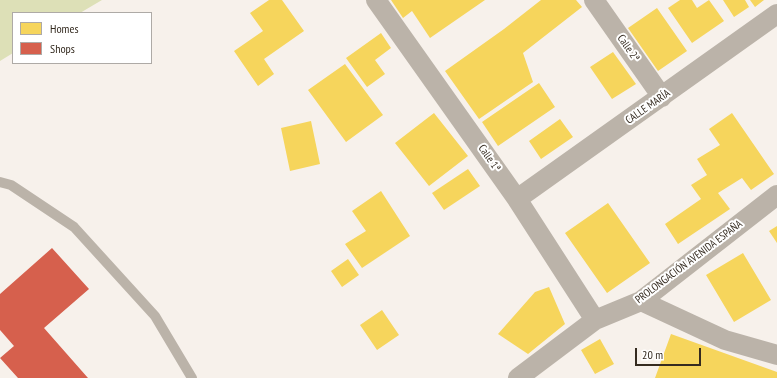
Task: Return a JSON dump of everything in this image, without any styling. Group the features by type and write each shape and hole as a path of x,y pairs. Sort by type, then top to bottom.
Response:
{"street":[{"name":"Calle 1ª","path":"376,0 518,199 595,320"},
{"name":"Calle 2ª","path":"594,0 662,97"},
{"name":"CALLE MARÍA","path":"518,199 777,14"},
{"name":"PROLONGACIÓN AVENIDA ESPAÑA","path":"518,378 595,320 641,301 777,195"},
{"path":"641,301 725,340 777,355"}],"lane":[{"path":"0,182 11,185 74,228 155,316 192,378"}],"green space":[{"path":"0,0 102,0 82,12 12,12 12,54 0,61"}],"building: Homes":[{"path":"269,0 282,0 304,31 264,59 274,74 258,86 234,51 263,31 250,13"},
{"path":"391,0 485,0 430,38 412,11 403,18"},
{"path":"541,0 576,0 582,7 523,53 533,82 479,119 445,71 504,29"},
{"path":"680,0 692,0 697,8 709,0 724,21 692,43 668,8"},
{"path":"723,0 745,0 749,7 734,17"},
{"path":"750,0 764,0 755,7"},
{"path":"657,8 687,51 658,71 628,28"},
{"path":"381,33 391,48 375,60 385,74 367,87 346,58"},
{"path":"613,52 636,84 612,99 590,67"},
{"path":"345,64 383,115 346,142 308,90"},
{"path":"539,83 555,107 498,146 482,122"},
{"path":"434,113 468,156 429,186 395,143"},
{"path":"732,113 774,174 751,190 742,178 718,193 730,209 678,244 665,224 701,199 691,185 707,175 697,159 720,145 709,129"},
{"path":"560,119 573,137 541,159 529,141"},
{"path":"311,121 320,164 290,171 281,128"},
{"path":"468,169 480,186 444,210 432,193"},
{"path":"381,191 410,236 362,268 345,244 366,231 352,211"},
{"path":"608,203 650,263 607,293 565,233"},
{"path":"777,226 777,243 769,231"},
{"path":"743,253 771,300 734,322 706,275"},
{"path":"348,259 359,275 342,287 331,271"},
{"path":"549,287 565,324 528,354 498,334 535,292"},
{"path":"382,310 399,335 377,350 360,325"},
{"path":"671,334 777,372 777,378 655,378"},
{"path":"600,339 614,364 595,374 581,350"}],"building: Shops":[{"path":"52,248 89,289 44,328 88,378 18,378 0,358 14,346 0,330 0,294"}]}
